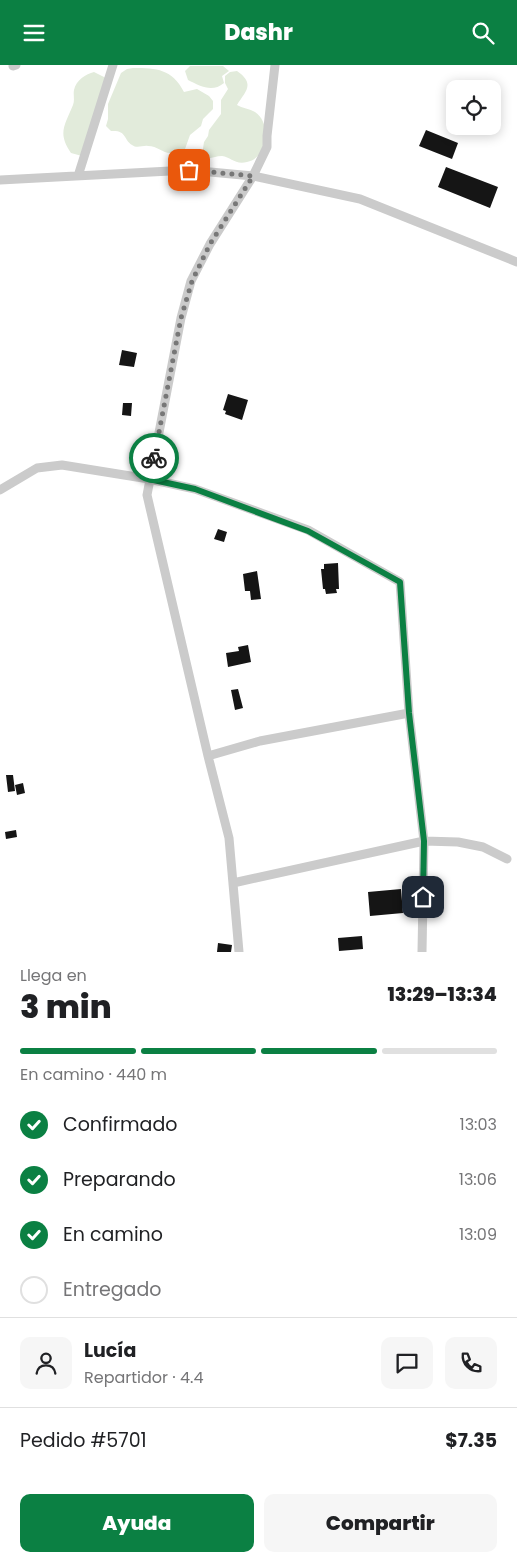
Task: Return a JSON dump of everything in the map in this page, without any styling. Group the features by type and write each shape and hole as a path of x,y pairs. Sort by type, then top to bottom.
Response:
{"street":[{"path":"78,176 113,65"},
{"path":"239,952 229,838 147,495 181,318 192,281 210,244 253,176 267,147 275,65"},
{"path":"0,179 189,170 253,176 360,199 517,262"},
{"path":"0,491 37,468 62,465 149,479 195,489 308,531 400,582 409,713 424,841 422,952"},
{"path":"208,756 260,741 409,713"},
{"path":"233,883 424,841 458,841 483,847 507,859"}],"green space":[{"path":"190,66 223,66 229,71 222,76 224,83 215,88 210,88 188,80 185,71"},
{"path":"133,68 163,71 179,84 184,92 197,89 209,96 213,101 213,109 203,119 201,126 190,135 185,149 170,153 151,146 134,146 129,143 122,133 111,131 106,126 108,104 121,73"},
{"path":"237,71 246,80 247,88 237,105 255,112 260,117 264,124 265,132 263,147 260,154 254,159 243,163 222,156 207,159 202,155 204,142 209,130 221,114 221,100 228,89 225,83 225,76 230,72"},
{"path":"94,72 106,78 82,156 71,153 63,134 74,103 75,86 82,78"}],"building":[{"path":"426,130 458,143 452,159 419,146"},
{"path":"446,167 498,187 490,208 438,187"},
{"path":"122,350 137,353 134,367 119,365"},
{"path":"228,394 248,400 242,420 225,414 226,411 223,410"},
{"path":"123,403 132,403 131,416 122,415"},
{"path":"218,529 227,532 224,542 214,539"},
{"path":"338,563 339,589 336,589 337,593 326,594 325,589 323,589 321,569 324,569 324,564"},
{"path":"257,571 261,599 251,600 250,591 245,591 243,574"},
{"path":"248,645 251,662 228,667 226,653 239,651 238,647"},
{"path":"238,689 243,708 235,710 231,690"},
{"path":"6,775 13,775 15,791 8,792"},
{"path":"23,783 25,793 17,795 15,785"},
{"path":"16,830 17,837 6,839 5,832"},
{"path":"401,889 403,913 370,916 368,892"},
{"path":"362,936 363,949 339,951 338,938"},
{"path":"218,943 232,945 231,952 217,952"}],"way so far":[{"path":"154,458 181,318 192,281 210,244 253,176 189,170"}],"route":[{"path":"154,458 149,479 195,489 308,531 400,582 409,713 424,841 423,897"}]}
